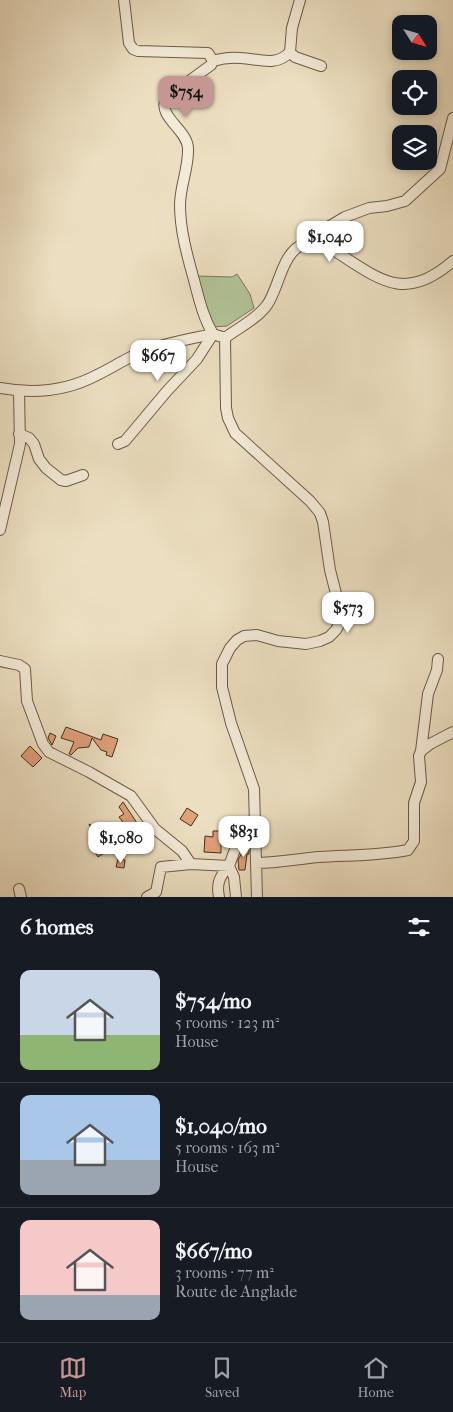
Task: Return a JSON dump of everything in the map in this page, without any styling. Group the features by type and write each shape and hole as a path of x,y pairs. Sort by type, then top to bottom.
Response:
{"street":[{"path":"124,0 129,43 133,48 138,51 208,53 213,61"},
{"path":"213,334 205,320 181,225 180,203 188,147 185,137 166,114 164,103 166,98 211,65 213,61 221,58 240,57 265,62 274,61 286,56 290,52 292,28 300,0"},
{"path":"290,52 295,57 321,66"},
{"path":"315,242 323,230 345,216 369,208 387,206 405,200 440,169 453,118"},
{"path":"225,338 266,306 287,260 298,247 308,242 315,242 330,248 369,273 391,283 412,284 427,280 453,262"},
{"path":"118,444 125,441 166,391 197,359 213,334"},
{"path":"0,388 19,392 40,391 76,384 96,376 140,353 162,345 213,334 225,338"},
{"path":"225,338 226,408 228,418 235,432 310,501 320,513 330,570 341,613 340,622 336,630 320,642 306,644 290,643 257,635 244,636 237,640 230,648 222,664 222,687 231,723 254,790 257,897"},
{"path":"0,530 18,454 20,434 19,392"},
{"path":"20,434 29,438 34,444 39,459 46,468 61,480 66,481 83,475"},
{"path":"256,863 280,863 408,850 414,841 414,803 420,784 419,756 430,686 438,660"},
{"path":"0,661 19,665 25,669 27,701 43,744 49,752 131,796 155,829 182,851 191,864"},
{"path":"421,751 453,732"},
{"path":"219,897 218,881 229,866 243,834 255,825"},
{"path":"147,897 156,892 161,867 191,864 229,866"},
{"path":"229,866 234,877 236,897"}],"green space":[{"path":"237,274 250,294 254,308 227,326 212,327 195,276 232,277"}],"building":[{"path":"66,727 101,740 103,734 118,739 112,757 106,755 107,752 101,750 92,738 89,747 78,748 71,755 69,754 74,742 61,738"},
{"path":"50,733 56,736 52,745 48,738"},
{"path":"30,746 42,758 33,767 21,756"},
{"path":"123,802 137,823 128,829 119,817 124,814 119,807"},
{"path":"187,808 198,815 191,826 180,819"},
{"path":"89,824 98,829 100,834 94,836"},
{"path":"213,831 221,831 221,853 204,852 205,836 213,837"},
{"path":"249,840 249,854 247,854 245,870 239,870 238,860"},
{"path":"102,844 107,851 98,857 93,849"},
{"path":"118,859 125,860 124,868 116,867"}]}
